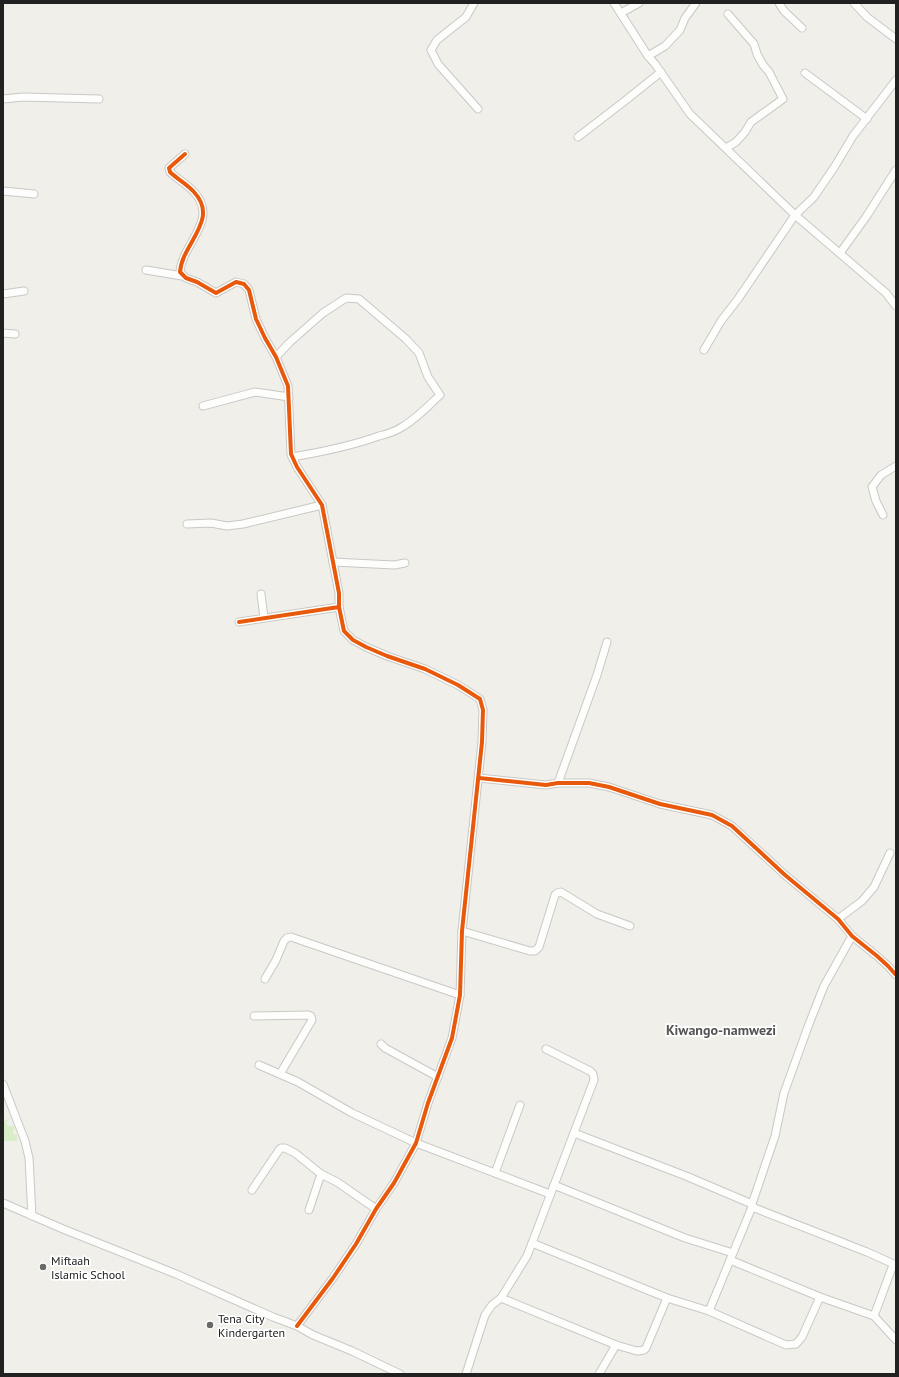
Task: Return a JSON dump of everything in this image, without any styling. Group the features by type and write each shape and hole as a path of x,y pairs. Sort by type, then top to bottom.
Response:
{"street":[{"path":"474,3 466,17 437,40 431,50 438,64 478,109"},
{"path":"614,3 648,56 690,114 795,214 886,293 896,306"},
{"path":"621,13 639,3"},
{"path":"648,56 665,46 674,38 680,30 685,18 696,3"},
{"path":"779,3 784,11 802,28"},
{"path":"854,3 868,17 896,40"},
{"path":"726,148 736,142 751,122 783,99 769,72 757,54 754,44 728,14"},
{"path":"578,137 661,72"},
{"path":"805,73 867,119"},
{"path":"704,350 721,321 738,299 795,214 814,197 854,136 896,80"},
{"path":"3,99 24,97 99,99"},
{"path":"182,276 180,268 185,255 204,219 202,202 194,191 170,172 169,168 185,154"},
{"path":"840,253 866,217 883,188 896,170"},
{"path":"3,192 34,194"},
{"path":"146,270 182,276 197,282 216,293 236,282 241,282 246,285 249,290 256,319 276,357 288,386 290,454 297,468 322,504 339,593 339,607 344,631 353,640 366,647 386,656 424,669 458,685 480,699 483,710 479,778 462,931 460,995 452,1038 416,1143 394,1183 376,1209 345,1261 297,1326"},
{"path":"3,294 24,291"},
{"path":"276,357 289,343 323,313 346,298 359,299 406,339 419,353 428,377 440,395 418,415 396,430 363,442 292,457"},
{"path":"3,333 15,334"},
{"path":"203,406 255,392 289,397"},
{"path":"883,515 876,501 872,487 881,475 896,466"},
{"path":"187,524 211,523 227,526 243,524 322,504"},
{"path":"333,562 394,565 405,563"},
{"path":"261,594 264,618"},
{"path":"239,622 339,607"},
{"path":"558,783 597,675 607,642"},
{"path":"479,778 546,785 558,783 589,783 609,787 660,804 712,815 732,826 785,875 838,919 852,936 877,956 896,975"},
{"path":"838,919 862,901 874,887 890,853"},
{"path":"462,931 530,951 535,951 539,946 556,893 561,892 597,914 630,926"},
{"path":"709,1312 752,1206 776,1136 784,1093 809,1024 824,986 852,936"},
{"path":"265,979 276,960 284,941 291,937 460,995"},
{"path":"254,1016 311,1016 312,1020 280,1074"},
{"path":"381,1044 385,1048 438,1077"},
{"path":"466,1374 485,1316 492,1305 501,1298 527,1256 594,1080 594,1076 590,1071 546,1049"},
{"path":"259,1065 298,1082 352,1113 416,1143 550,1194"},
{"path":"3,1084 25,1141 29,1158 32,1216"},
{"path":"494,1173 520,1105"},
{"path":"574,1133 693,1179 752,1206 866,1252 894,1265 874,1316"},
{"path":"252,1190 281,1148 295,1153 321,1174 337,1182 376,1209"},
{"path":"309,1210 321,1174"},
{"path":"554,1185 732,1256 820,1297 874,1316 896,1340"},
{"path":"3,1203 176,1274 273,1317 297,1326 313,1335 352,1351 400,1374"},
{"path":"532,1243 667,1298 709,1312 782,1343 791,1345 796,1344 802,1337 820,1297"},
{"path":"501,1298 616,1345 637,1351 644,1350 646,1348 667,1298"},
{"path":"599,1374 616,1345"}],"green space":[{"path":"11,1118 6,1122 8,1126 14,1126 13,1134 17,1135 17,1141 3,1141 3,1121"}],"cycle path":[{"path":"185,154 169,168 170,172 194,192 201,202 203,212 202,222 182,261 180,272 186,278 197,282 216,293 236,282 244,284 249,290 256,319 276,357 288,386 291,454 297,467 322,505 339,593 339,607"},
{"path":"239,622 339,607 344,631 353,640 387,656 425,669 458,685 480,699 483,710 482,742 462,931 460,995 452,1038 428,1103 416,1143 394,1183 376,1209 356,1244 297,1326"},
{"path":"479,778 546,785 558,783 589,783 609,787 660,804 712,815 732,826 785,875 838,919 852,936 877,956 896,975"}],"place":[{"name":"Miftaah Islamic School","path":"43,1267"},
{"name":"Tena City Kindergarten","path":"210,1325"}],"district":[{"name":"Kiwango-namwezi","path":"721,1030"}]}
